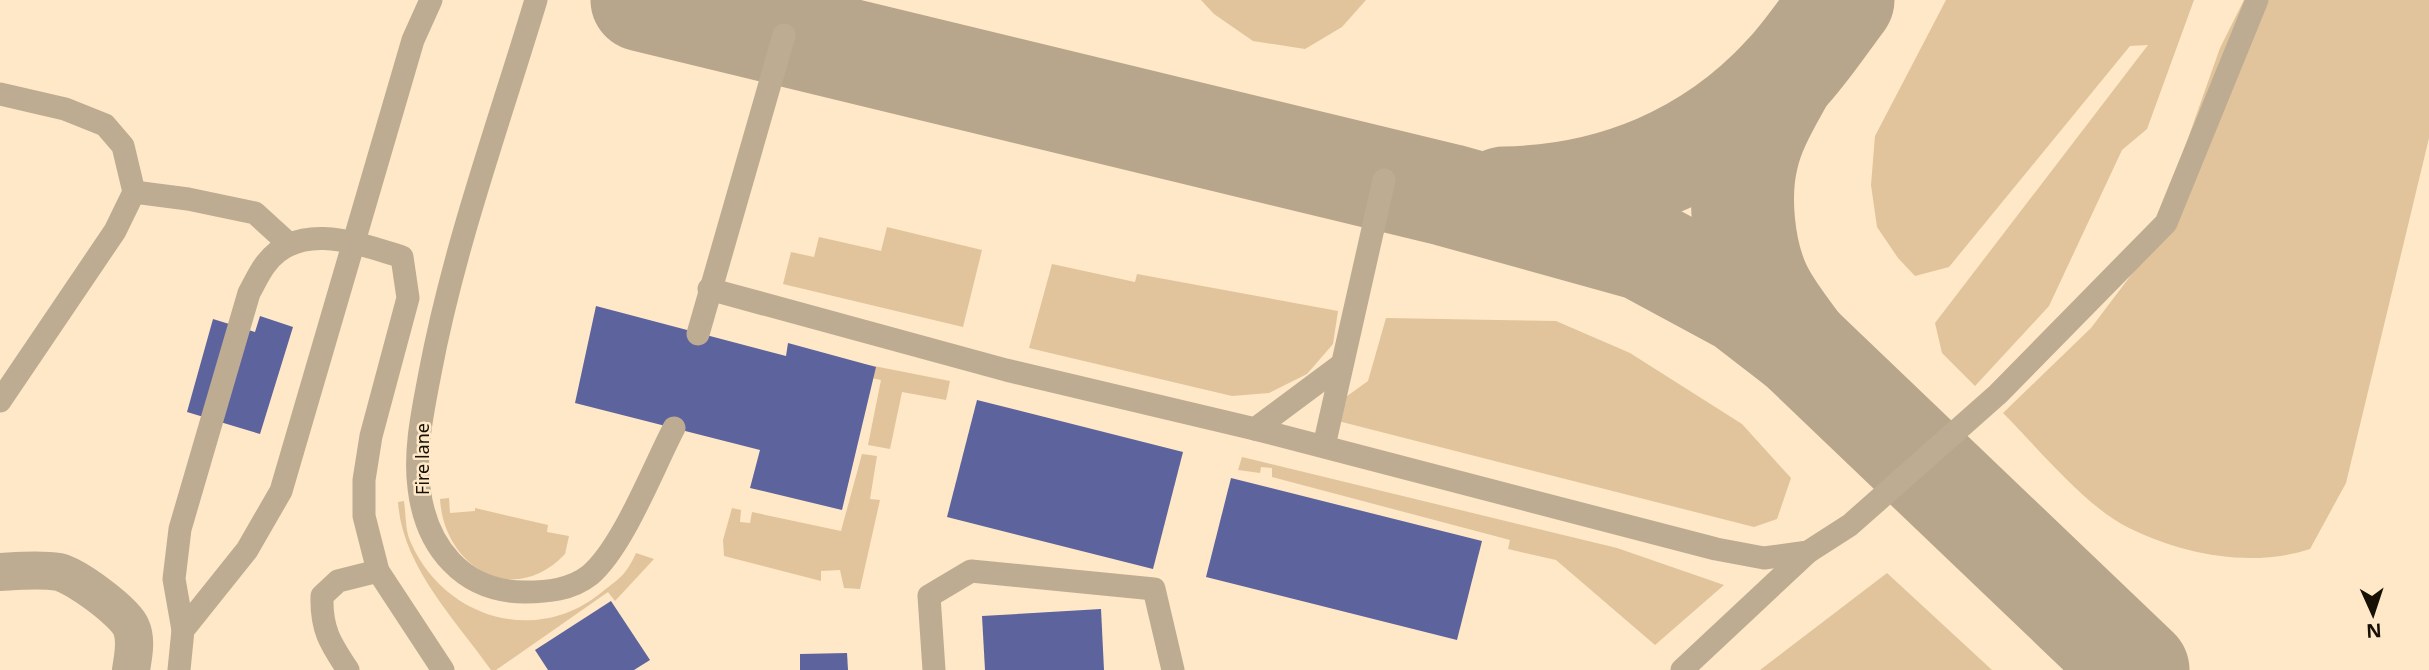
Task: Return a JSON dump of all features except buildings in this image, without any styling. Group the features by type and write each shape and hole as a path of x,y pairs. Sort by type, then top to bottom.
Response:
{"street":[{"path":"0,572 61,573 78,581 124,616 132,628 134,646 131,670"}],"lane":[{"path":"183,630 247,550 281,491 413,40 431,0"},
{"name":"Fire lane","path":"536,0 441,314 419,432 419,488 433,541 465,576 511,592 552,593 589,575 615,545 674,428"},
{"path":"1682,670 1808,552 1850,525 1998,394 2166,223 2257,0"},
{"path":"698,334 784,35"},
{"path":"0,94 65,109 105,125 123,146 134,192 115,231 0,401"},
{"path":"1324,446 1384,180"},
{"path":"134,192 188,199 255,213 289,244"},
{"path":"179,670 183,630 174,579 180,529 249,293 266,263 289,244 321,237 356,242 402,257 408,298 371,436 364,480 364,516 377,570 443,670"},
{"path":"709,289 1006,370 1324,446 1716,549 1764,558 1808,552"},
{"path":"1255,429 1341,365"},
{"path":"348,670 331,644 321,619 322,596 338,581 377,570"},
{"path":"934,670 929,596 971,571 1154,589 1173,670"}],"shaded area":[{"path":"1201,0 1366,0 1342,27 1305,49 1253,41 1214,14"},
{"path":"1946,0 2194,0 2147,129 2122,150 2049,306 1975,386 1942,353 1935,323 2148,45 2130,46 1949,267 1915,276 1898,258 1877,227 1871,185 1875,136"},
{"path":"2244,0 2429,0 2429,138 2346,483 2310,549 2265,558 2195,552 2129,528 2113,519 2080,492 2003,413 2091,328 2147,254 2220,48"},
{"path":"887,227 982,250 963,327 783,284 791,252 814,257 819,237 881,251"},
{"path":"1052,264 1135,282 1137,274 1338,311 1333,344 1307,374 1269,393 1232,396 1029,348"},
{"path":"1386,318 1556,321 1630,353 1742,424 1791,478 1777,519 1754,527 1338,421 1343,399 1368,381"},
{"path":"808,353 950,381 946,400 902,392 890,449 868,445 881,380 805,365"},
{"path":"862,454 877,456 870,499 880,500 860,589 844,588 840,570 821,571 821,581 724,556 723,540 732,508 741,510 740,522 750,523 752,512 841,531"},
{"path":"1242,457 1617,548 1724,585 1655,645 1556,560 1508,549 1510,540 1272,477 1272,468 1261,467 1260,473 1238,470"},
{"path":"449,498 450,513 475,511 475,508 548,525 547,532 569,536 565,554 545,570 524,578 504,579 485,573 468,561 454,544 444,523 440,499"},
{"path":"404,501 409,538 426,569 446,590 469,606 495,616 522,620 550,618 577,609 618,579 636,553 654,559 615,601 608,592 496,670 491,670 432,591 420,570 402,526 398,502"},
{"path":"1887,573 1992,670 1760,670"}],"taxiway":[{"path":"642,0 1448,195 1643,249 1743,303 1800,347 2138,670"},
{"path":"1504,198 1544,195 1621,180 1691,149 1724,129 1784,76 1843,0"},
{"path":"1784,76 1750,147 1744,173 1744,222 1749,255 1759,285 1800,347"}]}
